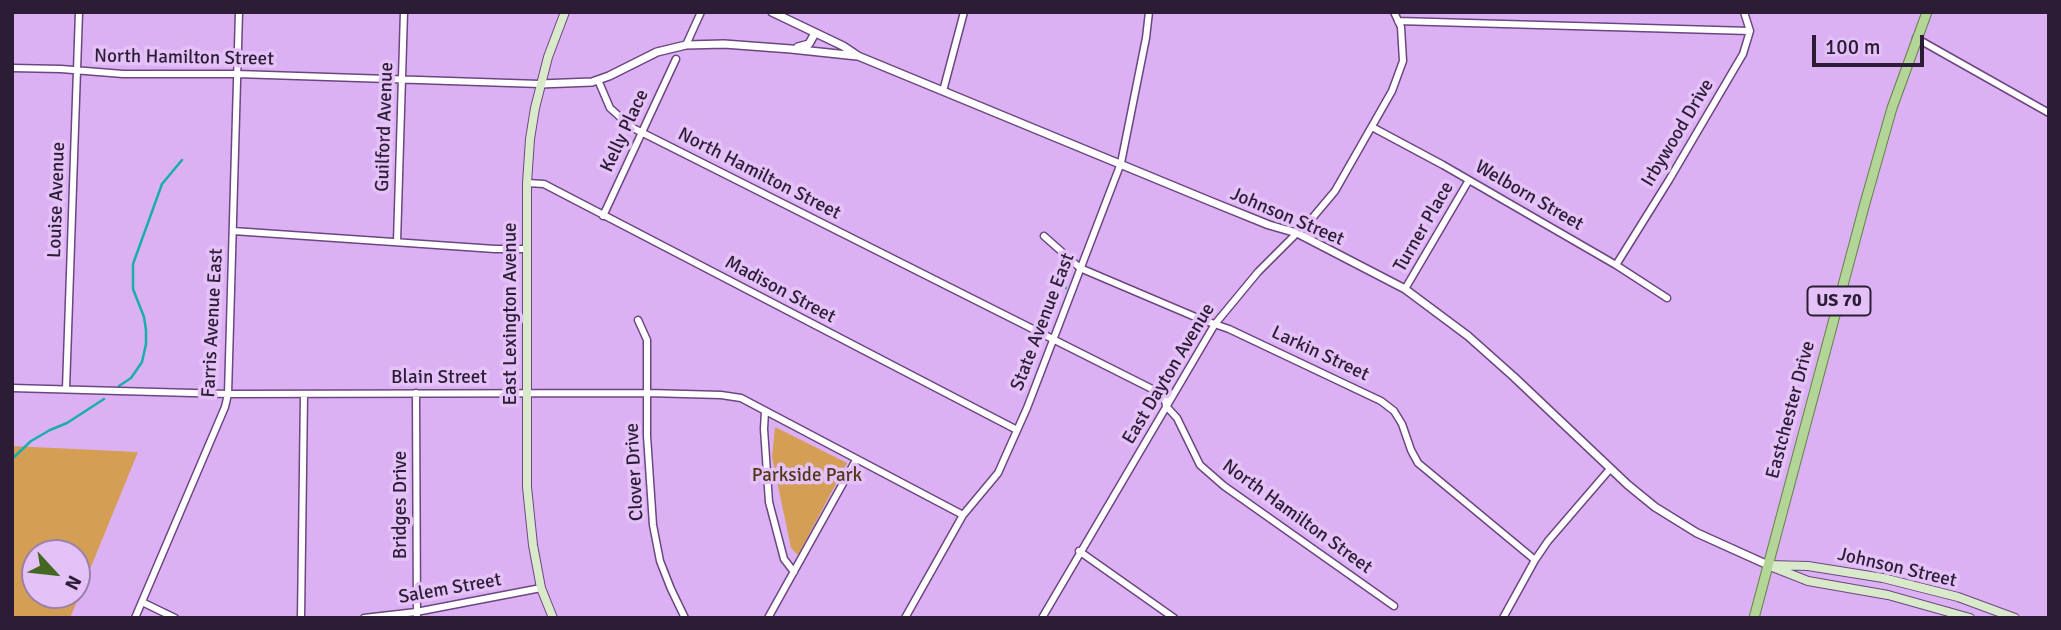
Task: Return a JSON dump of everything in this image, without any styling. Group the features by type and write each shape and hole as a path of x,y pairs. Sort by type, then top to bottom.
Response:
{"main road":[{"name":"East Lexington Avenue","path":"553,618 541,588 529,510 527,183 530,139 540,84 554,37 565,12"},
{"name":"Eastchester Drive","path":"1754,618 1892,108 1927,12"},
{"name":"Johnson Street","path":"1768,565 1795,578 1888,595 1970,618"},
{"name":"Johnson Street","path":"1768,565 1808,566 1883,578 1958,597 2015,618"}],"street":[{"name":"Louise Avenue","path":"65,388 79,12"},
{"name":"Farris Avenue East","path":"135,618 225,407 228,394 239,12"},
{"name":"Guilford Avenue","path":"397,242 404,12"},
{"path":"686,45 701,12"},
{"name":"Johnson Street","path":"772,12 858,56 943,92 1269,225 1297,233 1405,289 1468,336 1646,500 1697,533 1768,565"},
{"path":"943,92 964,12"},
{"name":"State Avenue East","path":"905,618 963,515 998,472 1017,430 1121,163 1149,12"},
{"name":"East Dayton Avenue","path":"1042,618 1215,324 1258,272 1335,191 1392,91 1403,61 1401,27 1394,12"},
{"path":"1398,21 1750,31 1744,12"},
{"name":"Irbywood Drive","path":"1616,265 1743,54 1750,31"},
{"path":"791,48 809,44 816,33"},
{"path":"1916,38 2049,113"},
{"path":"598,80 657,52 686,45 791,48 858,56"},
{"name":"Kelly Place","path":"603,216 676,60"},
{"name":"North Hamilton Street","path":"12,68 123,74 237,74 540,84 598,80 610,108 618,117 642,133 1164,395 1167,406 1177,418 1200,465 1224,486 1394,606"},
{"name":"Welborn Street","path":"1372,127 1616,265 1667,298"},
{"name":"Turner Place","path":"1405,289 1469,180"},
{"name":"Madison Street","path":"527,183 544,184 1017,430"},
{"path":"233,231 527,249"},
{"name":"Larkin Street","path":"1044,236 1080,268 1215,324 1373,395 1394,411 1418,463 1535,560"},
{"name":"Clover Drive","path":"638,320 647,340 647,436 653,525 660,561 685,618"},
{"name":"Blain Street","path":"12,388 228,394 721,395 741,398 963,515"},
{"name":"Bridges Drive","path":"416,393 417,615"},
{"path":"301,618 303,394"},
{"path":"765,411 769,502 784,559 794,572"},
{"path":"768,618 856,460"},
{"path":"1503,618 1535,560 1563,522 1610,469"},
{"path":"1079,551 1174,618"},
{"name":"Salem Street","path":"364,618 417,615 541,588"},
{"path":"142,602 175,618"}],"green space":[{"name":"Parkside Park","path":"775,427 847,463 798,555 791,548 772,457"},
{"path":"12,446 138,452 91,567 91,539 21,539 21,609 74,609 70,618 12,618"}],"waterway":[{"path":"119,386 131,378 142,362 146,344 144,317 133,289 133,264 162,184 182,160"},
{"path":"1060,283 1066,288"},
{"path":"12,459 31,441 67,423 104,399"}]}
